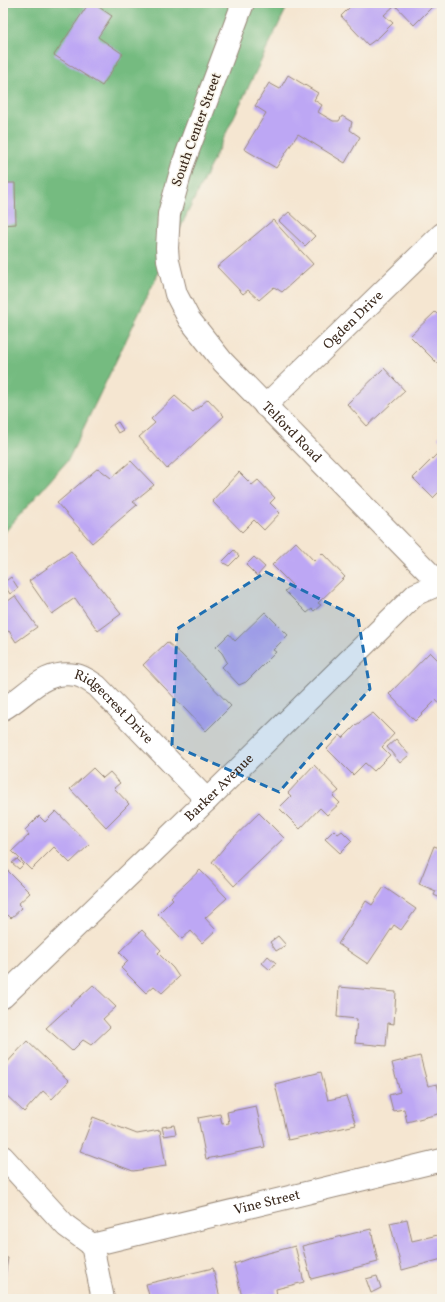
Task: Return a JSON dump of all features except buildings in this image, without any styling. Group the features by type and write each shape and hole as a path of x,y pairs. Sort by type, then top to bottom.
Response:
{"street":[{"name":"South Center Street","path":"168,261 167,248 169,214 177,182 243,3"},
{"name":"Ogden Drive","path":"265,406 442,234"},
{"name":"Telford Road","path":"168,261 176,294 189,319 223,362 441,585"},
{"name":"Barker Avenue","path":"3,997 207,800 416,594 441,585"},
{"name":"Ridgecrest Drive","path":"3,709 14,703 40,681 58,674 77,675 97,686 207,800"},
{"path":"3,1157 66,1226 92,1245 103,1299"},
{"name":"Vine Street","path":"92,1245 442,1160"}],"highlighted area":[{"path":"266,572 358,618 370,689 279,792 172,745 177,629"}],"green space":[{"path":"3,3 289,3 68,460 3,534"}]}
